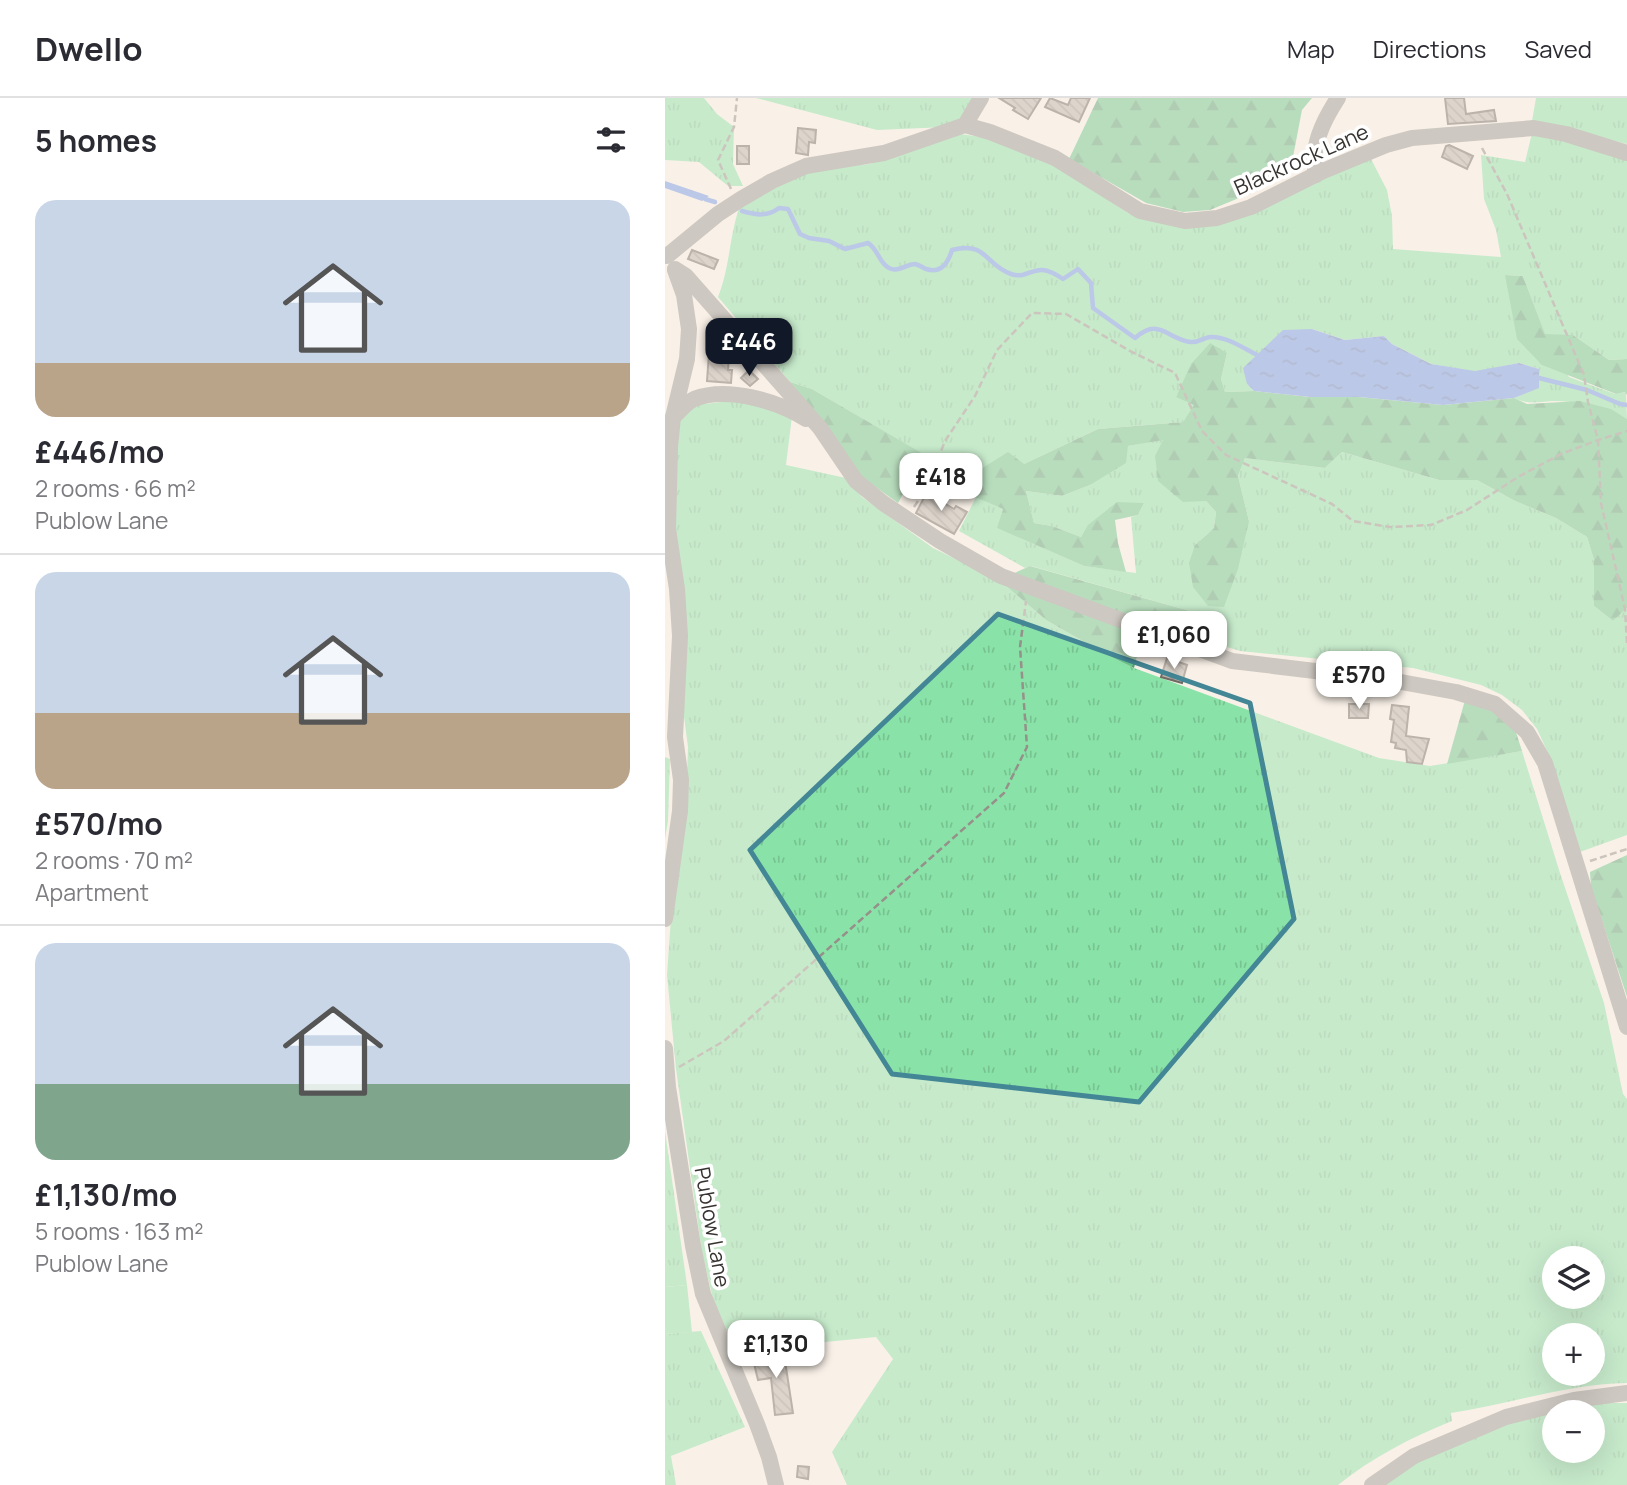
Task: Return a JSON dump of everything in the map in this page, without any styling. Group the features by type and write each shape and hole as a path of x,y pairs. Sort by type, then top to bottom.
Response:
{"street":[{"path":"669,259 718,214 772,181 806,166 884,153 965,125 981,98"},
{"path":"1316,174 1313,164 1318,137 1338,98"},
{"name":"Blackrock Lane","path":"965,125 1055,158 1140,211 1185,221 1217,218 1251,207 1316,174 1399,141 1436,134 1534,128 1566,134 1627,153"},
{"path":"665,919 680,811 681,780 675,737 680,636 677,589 668,529 669,422 687,359 689,329 684,295 669,259"},
{"path":"669,259 820,428 856,481 906,519 1001,576 1233,661 1390,680 1455,692 1495,704 1527,732 1545,763 1627,1027"},
{"path":"669,422 693,399 740,396 767,400 794,411 820,428"},
{"name":"Publow Lane","path":"665,1048 693,1247 703,1294 757,1424 776,1485"},
{"path":"1372,1485 1415,1456 1506,1417 1574,1399 1627,1393"}],"path":[{"path":"728,186 718,160 734,127 737,98"},
{"path":"1474,132 1507,194 1584,375 1598,440 1601,503 1625,609 1627,643"},
{"path":"906,519 926,489 945,441 975,396 997,350 1032,313 1066,314 1175,373 1202,431 1226,455 1332,504 1353,521 1390,527 1431,524 1467,510 1518,477 1561,454 1627,432"},
{"path":"667,1073 724,1041 1004,793 1027,747 1020,647 1028,586"},
{"path":"1576,864 1627,849"}],"highlighted area":[{"path":"998,614 1250,703 1294,919 1139,1102 892,1074 750,850"}],"green space":[{"path":"665,98 704,98 717,114 734,127 733,164 743,186 728,186 699,162 665,160"},
{"path":"756,98 973,98 960,121 947,127 877,130"},
{"path":"1098,98 1312,98 1302,110 1293,157 1280,178 1210,210 1183,212 1146,203 1069,159"},
{"path":"1536,98 1627,98 1627,144 1532,121"},
{"path":"1532,133 1627,159 1627,359 1609,360 1573,335 1545,335 1523,276 1505,275 1569,377 1615,394 1626,392 1627,419 1581,403 1529,402 1514,398 1539,387 1539,369 1519,363 1475,372 1431,364 1392,344 1384,336 1345,340 1312,329 1247,384 1254,391 1225,392 1221,379 1227,353 1176,396 1195,405 1183,422 1098,429 1024,464 969,477 963,492 915,473 924,455 812,389 790,382 718,297 739,208 787,178 809,170 869,164 961,134 987,138 1054,164 1128,213 1174,226 1317,180 1371,159 1387,190 1392,216 1393,249 1501,257 1496,230 1484,199 1481,155 1525,162"},
{"path":"1505,275 1523,276 1545,334 1573,335 1609,360 1627,359 1627,395 1625,392 1616,394 1542,365 1517,339"},
{"path":"1210,343 1227,353 1221,379 1225,392 1359,397 1443,405 1514,398 1527,404 1580,401 1611,409 1627,419 1627,608 1613,621 1594,606 1594,560 1587,537 1556,518 1515,501 1477,480 1439,480 1342,452 1325,468 1245,458 1238,476 1249,521 1238,569 1224,607 1208,606 1193,587 1189,563 1195,545 1214,528 1216,512 1206,501 1183,502 1158,481 1155,456 1163,440 1128,446 1126,463 1090,485 1062,496 1026,491 1034,523 1052,526 1081,537 1088,525 1117,502 1144,503 1138,515 1115,520 1126,572 1084,566 997,528 1003,509 963,492 968,477 1008,452 1024,464 1098,429 1183,422 1194,405 1176,397 1191,364"},
{"path":"790,382 812,389 925,455 898,503 860,476"},
{"path":"741,400 792,416 786,465 846,478 862,497 933,548 999,580 1046,620 1134,668 1379,758 1430,766 1522,751 1604,1003 1623,1094 1627,1099 1627,1383 1605,1384 1605,1323 1542,1323 1542,1386 1590,1386 1451,1413 1452,1421 1392,1449 1338,1485 847,1485 832,1452 893,1359 876,1337 735,1351 714,1303 702,1253 676,1069 667,975 672,903 685,827 688,747 681,694 674,528 680,419 694,405"},
{"path":"1164,439 1216,512 1214,528 1195,545 1249,521 1238,476 1245,458 1325,468 1342,452 1439,480 1477,480 1515,501 1556,518 1587,537 1594,560 1594,606 1613,621 1627,608 1627,835 1580,852 1548,753 1537,729 1522,710 1502,695 1481,685 1413,668 1240,651 1217,644 1225,625 1197,613 1031,566 1025,568 959,531 976,497 1003,509 998,528 1084,566 1136,573 1131,517 1138,515 1144,503 1089,525 1081,537 1052,526 1034,523 1026,491 1062,496 1090,485 1128,446"},
{"path":"1030,566 1197,613 1225,625 1217,644 1146,621 1134,668 1046,620 999,580"},
{"path":"1465,700 1491,709 1515,729 1522,751 1447,764"},
{"path":"665,757 670,759 665,839"},
{"path":"1627,855 1627,997 1591,887 1590,872"},
{"path":"665,1131 687,1285 665,1287"},
{"path":"687,1285 692,1332 665,1334 665,1287"},
{"path":"701,1331 745,1427 671,1456 676,1485 665,1485 665,1334"},
{"path":"1605,1403 1627,1403 1627,1485 1380,1485 1421,1459 1509,1422 1542,1414 1542,1463 1605,1463"}],"water":[{"path":"665,181 709,196 702,201 665,188"},
{"path":"1312,329 1345,340 1384,336 1392,344 1431,364 1475,371 1519,363 1539,369 1539,388 1514,398 1443,405 1254,391 1247,384 1243,368 1283,330"}],"building":[{"path":"999,98 1041,98 1028,119"},
{"path":"1050,98 1068,105 1071,98 1090,98 1079,122 1045,107"},
{"path":"1445,98 1464,98 1466,114 1494,110 1496,121 1448,124"},
{"path":"798,128 816,130 815,143 809,142 808,155 796,153"},
{"path":"1449,145 1473,156 1467,169 1442,157"},
{"path":"737,146 749,146 749,164 737,164"},
{"path":"692,250 718,260 714,269 688,259"},
{"path":"709,353 729,355 731,383 707,381"},
{"path":"749,370 758,379 750,386 741,378"},
{"path":"928,490 954,509 956,506 967,512 954,534 916,513"},
{"path":"1167,658 1187,665 1182,683 1161,677"},
{"path":"1349,704 1369,704 1368,718 1349,718"},
{"path":"1392,705 1409,707 1406,736 1429,739 1422,764 1407,762 1406,750 1395,748 1396,743 1391,742 1394,720 1390,719"},
{"path":"764,1354 790,1354 785,1361 793,1413 775,1415 771,1378 758,1380 753,1359"},
{"path":"798,1466 809,1467 808,1479 797,1477"}],"waterway":[{"path":"705,199 715,202"},
{"path":"742,211 761,214 779,208 788,209 800,234 829,241 845,249 868,243 883,263 892,269 915,264 926,269 940,269 952,250 964,248 979,251 1011,274 1023,275 1045,270 1063,279 1078,269 1091,283 1093,308 1135,338 1150,329 1157,329 1190,342 1216,337 1257,355"},
{"path":"1539,378 1587,390 1627,405"}]}
